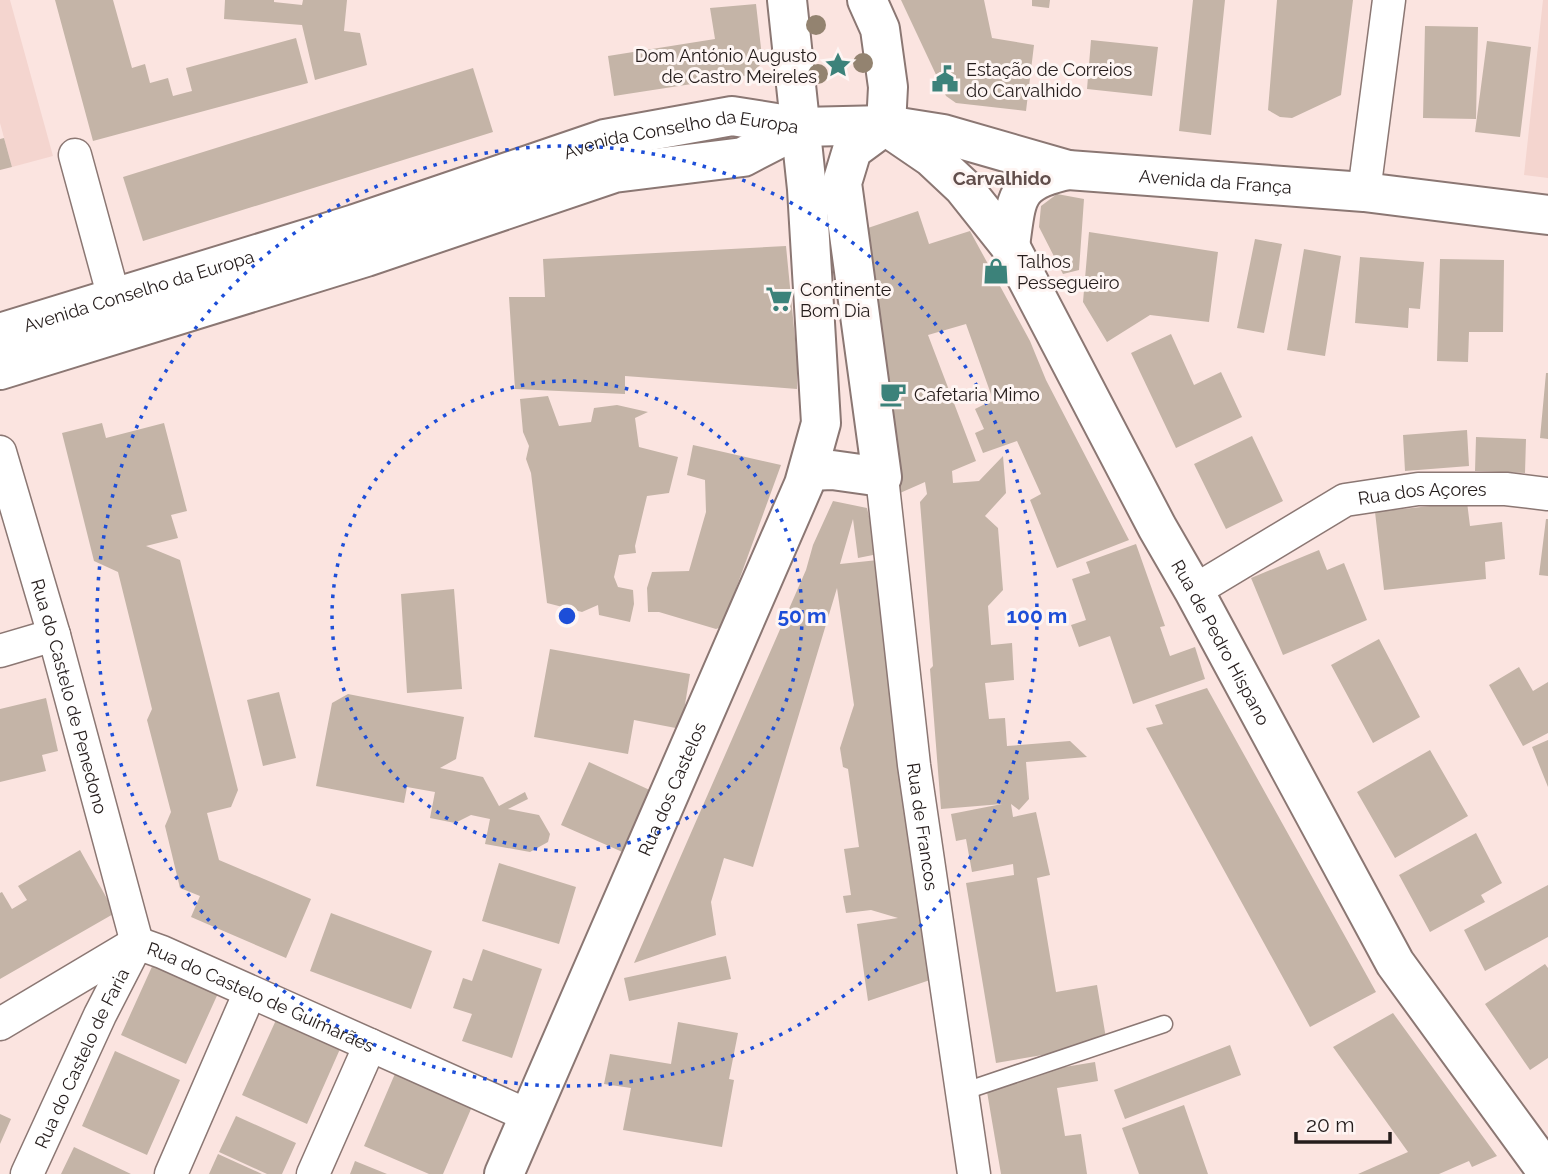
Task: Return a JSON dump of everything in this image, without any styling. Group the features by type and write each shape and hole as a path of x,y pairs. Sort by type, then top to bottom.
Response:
{"street":[{"name":"Rua dos Castelos","path":"504,1174 809,471 821,423 807,189 787,0"},
{"path":"809,471 832,470 882,477 842,183 852,150 886,125 888,87 880,29 867,0"},
{"path":"1364,192 1389,0"},
{"name":"Avenida Conselho da Europa","path":"0,333 355,224 605,139 732,116 801,127"},
{"name":"Avenida da França","path":"801,127 886,125 943,134 1068,170 1364,192 1548,215"},
{"name":"Rua de Pedro Hispano","path":"886,125 963,187 1010,246 1157,527 1395,963 1548,1173"},
{"name":"Avenida Conselho da Europa","path":"0,370 366,257 614,173 743,157 801,127"},
{"path":"75,155 114,298"},
{"path":"1010,246 1020,194 1029,183 1043,175 1068,170"},
{"path":"821,423 832,431 844,433 876,428"},
{"name":"Rua do Castelo de Penedono","path":"0,452 54,635 137,943"},
{"name":"Rua de Francos","path":"882,477 914,765 974,1174"},
{"name":"Rua dos Açores","path":"1194,591 1345,500 1418,489 1506,489 1548,495"},
{"path":"0,651 54,635"},
{"name":"Rua do Castelo de Guimarães","path":"0,1024 137,943 529,1116"},
{"name":"Rua do Castelo de Faria","path":"27,1174 100,1015 137,943"},
{"path":"171,1174 250,992"},
{"path":"313,1174 370,1045"}],"lane":[{"path":"962,1093 1164,1024"}],"shaded area":[{"path":"0,0 10,0 53,156 12,167 0,123"},
{"path":"1543,0 1548,0 1548,178 1524,175"}],"building":[{"path":"55,0 113,0 132,68 145,64 150,83 168,78 173,96 192,91 186,68 296,38 308,83 93,141"},
{"path":"225,0 274,0 302,5 303,0 347,0 344,31 360,33 367,65 315,80 302,25 224,19"},
{"path":"901,0 984,0 992,38 1034,45 1026,111 956,103 946,96"},
{"path":"1032,0 1050,0 1049,8 1032,6"},
{"path":"1193,0 1225,0 1211,135 1179,131"},
{"path":"1277,0 1353,0 1341,95 1292,118 1280,117 1268,110"},
{"path":"756,4 762,57 761,64 750,75 614,96 608,56 715,39 710,8"},
{"path":"1425,26 1478,27 1476,119 1423,118"},
{"path":"1091,40 1158,47 1152,96 1087,89"},
{"path":"1487,41 1531,47 1520,137 1475,132"},
{"path":"473,68 493,132 143,241 123,177"},
{"path":"4,138 12,167 0,170 0,139"},
{"path":"1057,194 1084,199 1079,270 1063,274 1039,227 1041,206"},
{"path":"918,211 929,244 970,231 1030,341 1046,380 1129,540 1057,568 1030,500 1041,494 1017,441 983,453 975,433 984,429 975,409 993,400 966,324 928,335 976,461 952,471 953,483 979,481 1003,456 1006,493 985,516 998,528 1003,590 988,606 991,645 1012,643 1014,680 985,683 989,719 1005,718 1007,746 1070,741 1087,757 1026,762 1029,799 1019,810 1011,804 1013,817 1036,812 1050,875 1037,878 1056,992 1097,985 1107,1044 996,1063 966,883 1014,875 1013,864 972,872 966,839 956,841 951,814 1002,804 941,809 920,502 927,494 925,482 900,493 865,229"},
{"path":"1089,232 1218,252 1209,322 1150,315 1107,342 1083,302"},
{"path":"1255,239 1282,244 1264,333 1237,328"},
{"path":"786,246 797,359 797,389 625,376 625,394 515,389 509,297 545,297 543,259"},
{"path":"1304,249 1341,256 1325,356 1287,350"},
{"path":"1360,257 1424,262 1420,309 1409,308 1408,328 1355,323"},
{"path":"1440,259 1504,260 1503,332 1469,332 1468,362 1437,361"},
{"path":"1171,334 1194,385 1221,372 1242,417 1176,448 1131,353"},
{"path":"1548,373 1548,439 1540,438"},
{"path":"548,396 559,426 591,422 594,408 617,405 648,412 635,418 639,447 678,457 669,493 647,496 635,546 636,553 619,555 614,577 618,587 633,590 634,604 630,622 599,615 598,605 582,612 547,603 531,473 526,459 529,446 523,432 520,399"},
{"path":"102,423 106,438 164,423 187,511 171,515 178,538 146,546 180,560 238,790 231,807 207,813 219,860 311,899 286,958 191,917 200,896 180,888 165,826 171,812 147,720 152,709 118,572 94,561 62,433"},
{"path":"1467,430 1469,466 1405,471 1403,435"},
{"path":"1252,436 1283,501 1226,529 1194,464"},
{"path":"1476,437 1526,439 1525,473 1475,471"},
{"path":"693,445 781,465 722,627 716,629 659,612 648,612 647,588 652,572 689,571 706,512 705,480 687,475"},
{"path":"833,501 867,508 878,554 858,558 853,519 840,564 878,560 933,979 868,1001 857,924 898,918 871,910 846,913 843,896 851,895 844,849 859,847 848,769 843,767 840,748 854,705 837,588 753,867 724,858 711,902 716,935 634,963 806,570 813,545"},
{"path":"1467,502 1470,526 1502,522 1505,559 1485,562 1486,579 1384,590 1375,512"},
{"path":"1548,519 1548,576 1539,575"},
{"path":"1136,544 1165,626 1160,627 1170,656 1195,647 1205,679 1133,704 1110,636 1079,647 1071,625 1086,620 1072,579 1090,573 1086,562"},
{"path":"1319,550 1327,570 1344,563 1367,620 1283,655 1251,578"},
{"path":"454,589 462,689 407,693 401,594"},
{"path":"1379,639 1420,717 1373,743 1331,665"},
{"path":"550,649 690,674 681,729 634,720 628,754 534,737"},
{"path":"1519,667 1533,691 1548,682 1548,733 1523,746 1489,685"},
{"path":"1207,688 1376,992 1310,1027 1146,728 1163,724 1155,705"},
{"path":"279,692 296,758 263,766 247,700"},
{"path":"348,694 464,717 456,759 440,768 483,777 499,806 525,792 528,799 508,809 539,815 550,834 548,842 530,852 485,844 490,819 471,815 455,823 430,818 435,792 407,787 404,803 316,786 332,703"},
{"path":"46,698 58,751 42,755 46,771 0,782 0,709"},
{"path":"1548,740 1548,787 1532,747"},
{"path":"1430,750 1468,816 1395,858 1357,792"},
{"path":"589,762 654,792 627,854 561,825"},
{"path":"1476,833 1502,883 1481,895 1485,902 1430,932 1399,875"},
{"path":"80,850 115,913 0,979 0,893 2,892 12,909 27,900 18,886"},
{"path":"499,863 576,887 559,944 482,921"},
{"path":"1548,885 1548,937 1485,971 1464,930"},
{"path":"331,913 432,951 411,1009 310,971"},
{"path":"483,949 542,969 512,1058 462,1041 472,1014 453,1008 463,978 472,981"},
{"path":"726,956 731,979 629,1001 624,978"},
{"path":"155,960 220,989 186,1064 121,1035"},
{"path":"1545,964 1548,968 1548,1058 1530,1070 1485,1004"},
{"path":"1393,1013 1497,1156 1472,1167 1469,1161 1439,1174 1358,1174 1408,1152 1333,1047"},
{"path":"276,1020 340,1049 307,1124 242,1095"},
{"path":"678,1022 738,1033 729,1079 734,1080 722,1147 623,1130 631,1088 604,1084 610,1054 671,1064"},
{"path":"1230,1045 1241,1075 1125,1119 1114,1090"},
{"path":"115,1051 180,1080 147,1155 82,1126"},
{"path":"1095,1062 1098,1081 1057,1088 1065,1136 1081,1134 1087,1174 1001,1174 985,1080"},
{"path":"397,1069 474,1102 443,1174 429,1174 364,1146"},
{"path":"1184,1105 1208,1174 1139,1174 1122,1128"},
{"path":"0,1114 11,1119 0,1144"},
{"path":"236,1116 296,1143 282,1174 267,1174 219,1152"},
{"path":"74,1147 131,1174 61,1174"},
{"path":"218,1154 262,1174 209,1174"},
{"path":"355,1161 387,1174 350,1174"}],"place":[{"name":"Dom António Augusto de Castro Meireles","path":"838,65"},
{"name":"Estação de Correios do Carvalhido","path":"945,79"},
{"name":"Talhos Pessegueiro","path":"996,271"},
{"name":"Continente Bom Dia","path":"779,299"},
{"name":"Cafetaria Mimo","path":"893,394"}],"district":[{"name":"Carvalhido","path":"1002,178"}]}
